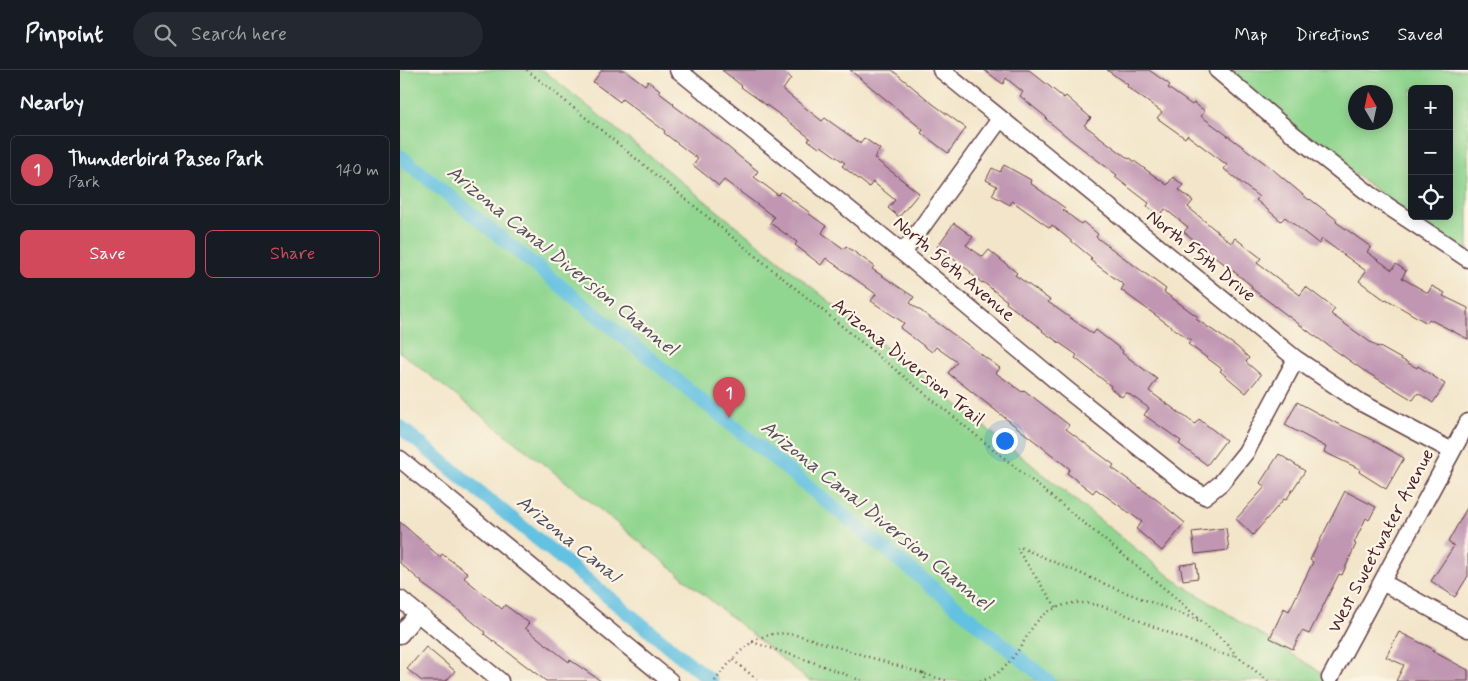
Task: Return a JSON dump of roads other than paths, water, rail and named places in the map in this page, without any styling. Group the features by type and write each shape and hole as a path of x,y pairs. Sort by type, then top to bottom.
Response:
{"street":[{"name":"North 56th Avenue","path":"678,70 1066,388 1185,484 1205,496 1221,483 1246,452 1296,359"},
{"name":"North 55th Drive","path":"941,70 1296,359 1360,402 1452,451"},
{"path":"1217,70 1294,135 1371,195 1468,259"},
{"path":"903,253 1000,119"},
{"name":"West Sweetwater Avenue","path":"1330,678 1468,422"},
{"path":"400,459 670,681"},
{"path":"1382,582 1468,629"},
{"path":"400,599 500,681"},
{"path":"400,635 417,614"}],"waterway":[{"name":"Arizona Canal Diversion Channel","path":"400,156 1048,681"},
{"name":"Arizona Canal","path":"400,427 711,681"}],"place":[{"name":"Thunderbird Paseo Park","path":"729,418"}]}
